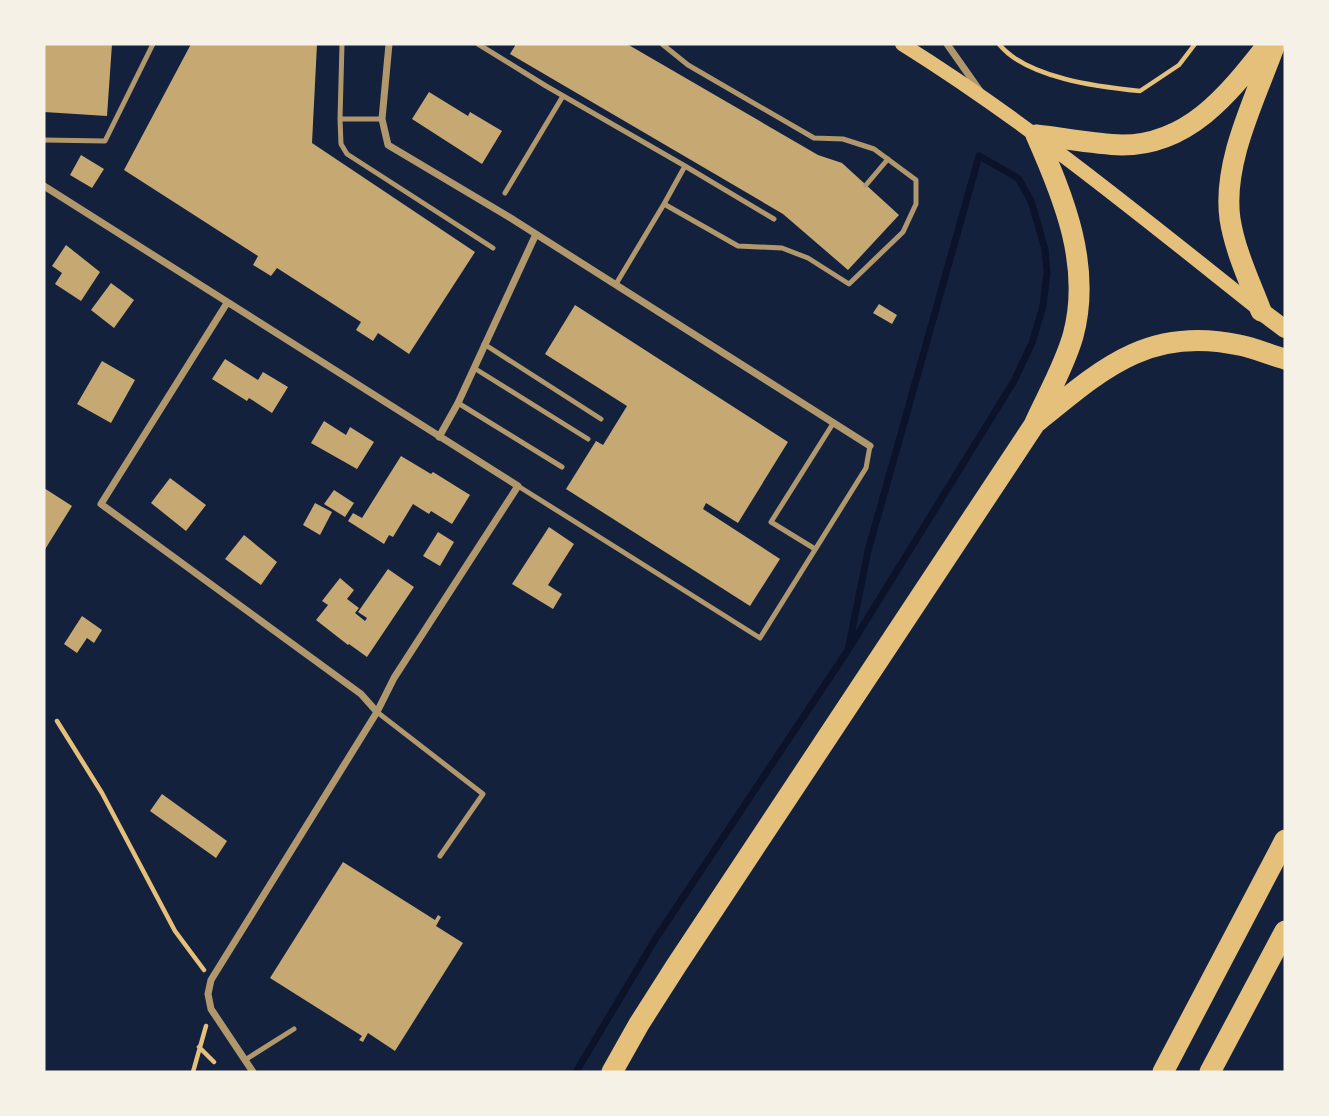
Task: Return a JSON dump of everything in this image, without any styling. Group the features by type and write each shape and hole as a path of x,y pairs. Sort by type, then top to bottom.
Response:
{"highway":[{"path":"1036,135 1123,145 1174,134 1216,106 1268,44"},
{"path":"1261,311 1231,224 1229,192 1236,152 1275,44"},
{"path":"612,1072 676,966 1034,425 1065,359 1080,295 1076,249 1051,168 1036,135"},
{"path":"1034,425 1090,378 1147,347 1206,340 1242,345 1285,359"},
{"path":"1163,1072 1285,840"},
{"path":"1210,1072 1285,931"}],"main road":[{"path":"902,44 1036,135 1285,330"}],"street":[{"path":"390,44 383,119 388,145 536,234 870,446"},
{"path":"947,44 985,98"},
{"path":"44,186 518,486 394,678 377,712 211,980 208,993 211,1009 253,1072"},
{"path":"439,438 458,403 536,234"},
{"path":"227,303 101,504 361,694 377,712"}],"lane":[{"path":"44,140 105,141 153,44"},
{"path":"342,44 341,144 347,154 493,248"},
{"path":"478,44 774,219"},
{"path":"662,44 688,65 814,138 843,139 874,149 916,180 916,204 903,232 849,284 808,258 782,248 738,246 664,204"},
{"path":"505,193 563,96"},
{"path":"340,119 383,119"},
{"path":"866,185 887,159"},
{"path":"616,284 685,166"},
{"path":"484,344 601,419"},
{"path":"474,368 588,439"},
{"path":"458,403 562,467"},
{"path":"816,549 771,522 834,422"},
{"path":"518,486 760,638 866,468 870,446"},
{"path":"377,712 483,794 440,856"},
{"path":"245,1060 294,1029"}],"path":[{"path":"999,44 1011,57 1055,75 1096,86 1140,91 1179,65 1195,44"},
{"path":"57,721 102,793 175,931 211,980"},
{"path":"193,1072 211,1009"},
{"path":"199,1047 214,1062"}],"building":[{"path":"44,44 112,44 107,116 44,112"},
{"path":"191,44 317,44 312,143 475,252 409,354 378,333 373,341 356,330 361,322 277,268 271,276 253,265 258,256 124,170"},
{"path":"516,44 627,44 818,155 842,163 899,215 848,270 783,214 510,54"},
{"path":"429,92 468,116 470,112 502,131 482,164 412,119"},
{"path":"81,155 104,169 92,188 70,175"},
{"path":"66,245 100,272 81,301 55,284 62,273 52,266"},
{"path":"111,283 134,300 114,328 91,310"},
{"path":"879,304 897,315 892,324 873,313"},
{"path":"575,305 788,442 738,523 706,503 703,509 780,559 750,606 566,489 596,441 603,445 627,406 545,354"},
{"path":"225,359 258,380 263,372 288,387 272,413 212,379"},
{"path":"102,361 135,380 111,423 77,404"},
{"path":"324,421 346,435 350,427 374,442 357,469 311,443"},
{"path":"401,456 470,495 452,524 413,504 393,537 389,535 384,544 348,521 353,513 362,518"},
{"path":"170,478 206,505 186,531 151,503"},
{"path":"44,488 72,506 44,551"},
{"path":"334,490 354,503 345,517 324,504"},
{"path":"315,503 332,512 320,535 303,525"},
{"path":"549,527 574,544 548,585 562,594 553,609 512,584"},
{"path":"438,532 454,542 440,566 423,556"},
{"path":"244,535 277,562 261,585 225,559"},
{"path":"388,569 414,587 367,657 316,620 328,605 322,601 340,578 354,590 347,599 359,608 355,613 365,621 367,618 358,612"},
{"path":"82,616 102,630 94,643 87,638 77,653 64,644"},
{"path":"162,794 227,841 216,858 150,811"},
{"path":"343,862 435,920 438,915 441,917 436,926 463,943 395,1051 368,1033 363,1042 359,1040 362,1036 270,978"}],"waterway":[{"path":"576,1072 656,938 848,650 1014,381 1032,343 1043,306 1047,273 1045,249 1031,201 1018,178 979,156 868,551 848,650"}]}
